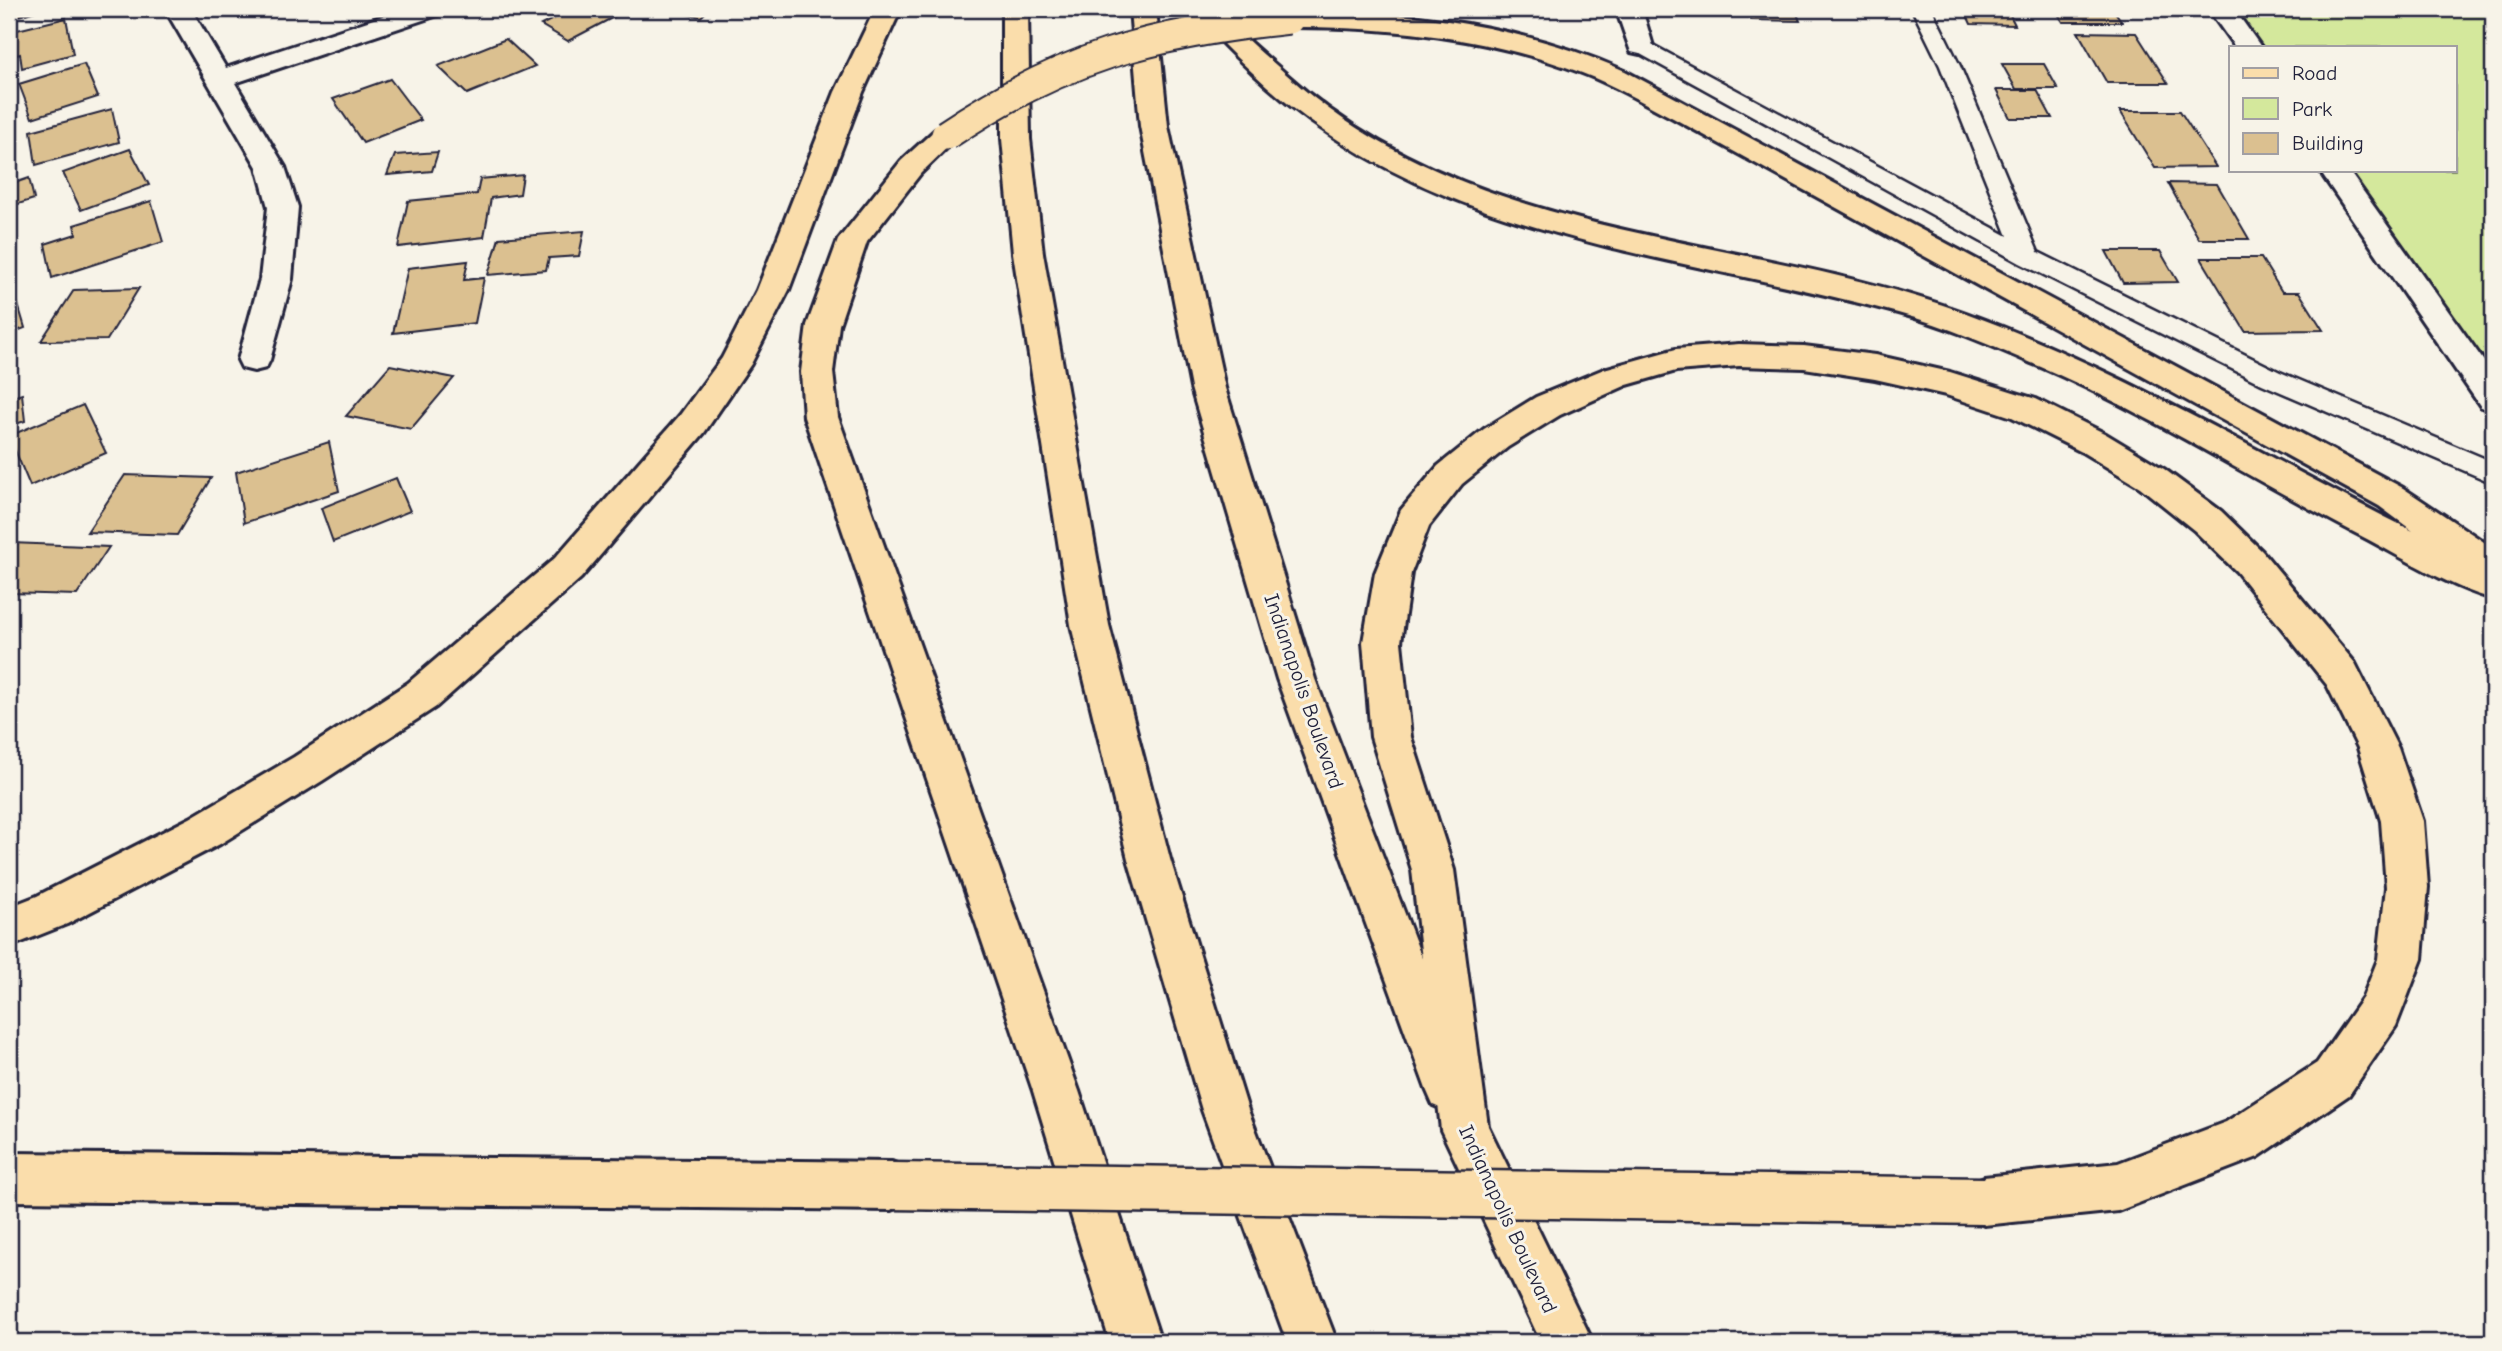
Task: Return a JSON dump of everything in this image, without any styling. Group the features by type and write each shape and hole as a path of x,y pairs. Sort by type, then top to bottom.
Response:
{"main road":[{"path":"9,927 52,909 205,831 308,769 422,695 568,568 692,424 735,364 773,290 849,92 888,9"},
{"path":"1015,9 1016,139 1028,253 1090,625 1149,859 1225,1110 1312,1342"},
{"path":"1118,9 1154,127"},
{"name":"Indianapolis Boulevard","path":"1143,9 1154,127 1208,388 1296,679 1465,1130 1567,1342"},
{"path":"1207,9 1215,21 1277,82 1331,124 1390,160 1458,192 1540,222 1627,244 1690,255 1907,305 2042,355 2212,439 2373,527 2493,584"},
{"path":"1136,1342 1056,1091 821,417 817,372 823,325 853,240 911,167 946,135 988,104 1045,74 1137,41 1196,30 1289,19 1352,18 1415,23 1540,48 1595,68 1683,112 2391,498 2493,566"},
{"path":"9,1177 1984,1201 2118,1187 2241,1140 2333,1079 2380,1011 2400,959 2407,887 2402,821 2378,748 2341,674 2249,561 2208,521 2152,478 2094,443 2024,408 1950,384 1875,367 1804,357 1739,355 1676,360 1604,382 1548,406 1496,438 1450,475 1414,520 1393,573 1382,642 1391,737 1433,870 1465,1130"}],"street":[{"path":"178,9 271,167 283,207 276,279 254,360"},
{"path":"221,79 429,9"},
{"path":"1629,9 1640,46"},
{"path":"2221,9 2247,46"},
{"path":"2334,172 2493,399"}],"lane":[{"path":"1922,9 1950,66 2028,257"},
{"path":"1640,46 2028,257 2271,378 2493,473"}],"green space":[{"path":"2234,9 2493,9 2493,372 2350,172 2456,172 2456,46 2261,46"}],"building":[{"path":"9,9 42,9 9,19"},
{"path":"573,9 629,9 568,41 541,25"},
{"path":"661,9 709,9 701,17"},
{"path":"1747,9 1795,9 1800,21 1751,20"},
{"path":"1964,9 2007,9 2015,25 1971,24"},
{"path":"2055,9 2113,9 2122,22 2063,22"},
{"path":"66,18 73,54 22,68 20,54 9,57 9,32"},
{"path":"2078,32 2136,33 2168,83 2107,83"},
{"path":"506,39 535,66 467,94 438,66"},
{"path":"84,64 98,97 32,118 19,84"},
{"path":"2002,64 2044,64 2058,89 2016,89"},
{"path":"390,79 421,120 363,143 333,99"},
{"path":"1996,90 2037,90 2052,118 2010,118"},
{"path":"112,109 119,142 36,165 31,131"},
{"path":"2120,111 2180,111 2216,167 2155,168"},
{"path":"130,149 149,185 81,210 63,173"},
{"path":"438,152 432,171 387,175 395,155"},
{"path":"523,175 520,194 491,198 484,237 398,247 408,201 477,194 480,179"},
{"path":"29,178 34,199 9,207 9,185"},
{"path":"2168,183 2217,184 2249,239 2199,239"},
{"path":"151,201 163,242 52,278 45,244 76,234 74,225"},
{"path":"584,231 579,256 549,258 546,270 488,275 499,238"},
{"path":"2106,251 2160,251 2178,282 2123,283"},
{"path":"2201,258 2261,258 2282,292 2299,292 2323,330 2245,331"},
{"path":"468,261 464,280 484,278 475,323 393,333 408,268"},
{"path":"139,288 107,340 41,341 74,290"},
{"path":"17,301 25,328 9,334 9,304"},
{"path":"390,365 454,378 411,429 346,416"},
{"path":"22,394 25,421 9,426 9,398"},
{"path":"83,405 106,453 30,486 9,436"},
{"path":"329,442 339,491 244,523 236,472"},
{"path":"125,475 211,478 177,535 87,532"},
{"path":"396,478 410,511 333,542 321,508"},
{"path":"11,543 109,547 77,595 9,593"}]}
